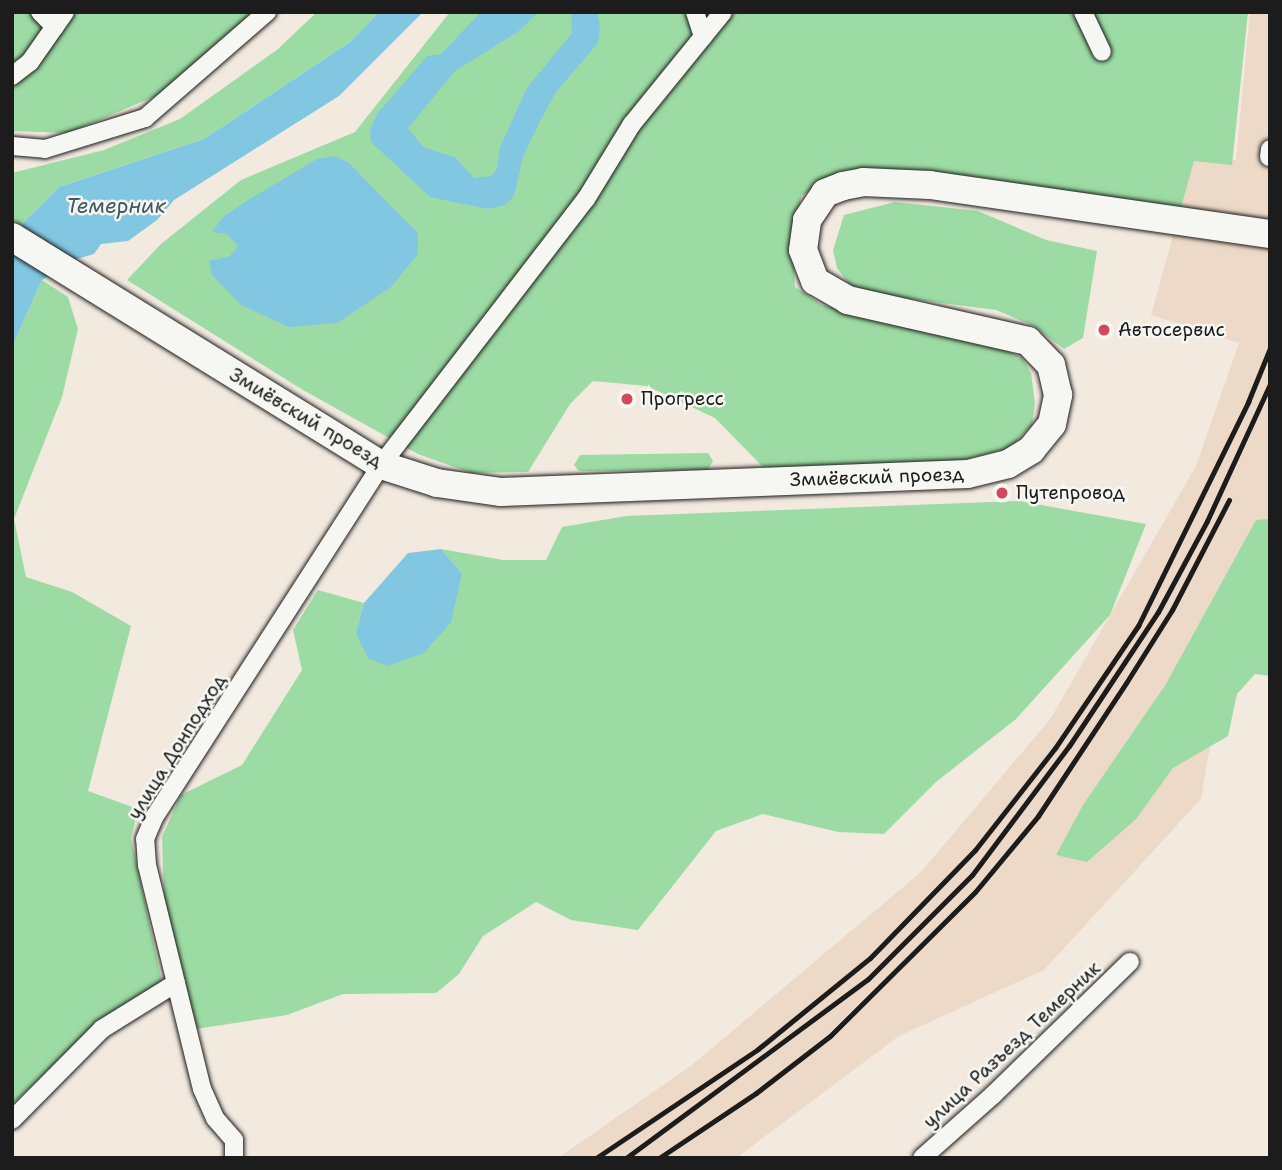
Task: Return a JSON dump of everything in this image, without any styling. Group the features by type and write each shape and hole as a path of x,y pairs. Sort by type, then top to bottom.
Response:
{"main road":[{"name":"Змиёвский проезд","path":"12,237 381,465 437,483 501,492 968,474 1008,464 1031,450 1052,424 1058,396 1051,365 1028,341 1010,334 827,292 807,268 803,250 807,220 825,193 863,182 930,185 1258,233"}],"street":[{"path":"40,12 54,27"},
{"path":"12,76 30,62 65,12"},
{"path":"12,146 45,149 145,118 267,12"},
{"path":"695,12 703,37"},
{"name":"улица Донподход","path":"234,1158 234,1140 215,1118 202,1089 145,839 155,816 381,465 586,199 632,124 723,12"},
{"path":"1083,12 1102,52"},
{"path":"1269,157 1270,149"},
{"name":"улица Разъезд Темерник","path":"922,1158 993,1095 1130,962"},
{"path":"12,1120 102,1029 176,984"}],"shaded area":[{"path":"1250,12 1270,12 1270,578 1224,664 1201,799 1044,970 899,1036 736,1158 558,1158 692,1065 921,872 1051,718 1196,466 1239,343 1151,315 1194,160 1236,160"}],"green space":[{"path":"12,12 257,12 158,95 68,133 12,131"},
{"path":"317,12 379,12 350,42 204,139 59,187 21,225 12,219 12,173 104,150 180,119 278,49"},
{"path":"450,12 1248,12 1232,165 1194,161 1180,211 888,169 840,171 801,196 793,242 795,287 822,305 991,343 1022,358 1031,373 1035,403 1032,425 1010,448 945,464 791,472 763,467 715,418 647,386 593,381 570,404 528,472 471,473 418,454 303,390 127,280 161,244 241,180 355,132"},
{"path":"895,202 978,211 1046,240 1097,251 1083,338 1064,349 1034,326 996,310 873,294 849,284 837,268 833,250 844,215"},
{"path":"42,280 68,297 78,329 62,397 14,519 26,577 72,592 131,626 88,791 138,809 131,838 162,982 97,1025 12,1104 12,347"},
{"path":"708,453 713,461 708,470 579,471 574,465 580,455"},
{"path":"1019,501 1146,524 1110,615 1016,719 936,782 884,834 838,832 763,814 716,831 638,930 571,920 536,902 483,936 459,974 436,993 343,994 287,1015 196,1029 164,899 162,837 181,795 242,765 302,670 293,630 318,590 364,603 356,633 462,573 441,549 503,560 546,560 562,527 626,516"},
{"path":"1270,519 1270,676 1255,674 1237,694 1228,736 1173,768 1136,819 1087,862 1056,855 1083,805 1166,684 1256,520"}],"water":[{"name":"Темерник","path":"379,12 423,12 339,96 174,200 157,220 128,241 101,244 94,254 73,260 42,280 12,347 12,255 21,225 59,187 204,139 350,42"},
{"path":"481,12 538,12 519,31 455,71 408,128 423,147 456,158 474,178 491,176 497,169 500,147 527,88 572,33 571,12 597,12 600,26 598,43 556,92 541,119 523,157 514,196 505,205 488,209 430,197 371,142 370,130 377,114 427,56 441,54"},
{"path":"335,156 349,163 418,233 418,254 391,287 337,323 289,327 241,305 212,275 209,261 230,256 238,246 227,234 212,232 223,217 248,200 317,159"},
{"path":"441,549 462,573 451,622 424,653 387,666 368,658 356,633 364,603 408,553"}],"railway":[{"path":"596,1158 758,1049 870,958 975,850 1055,748 1138,626 1248,402 1270,348"},
{"path":"626,1158 868,979 972,875 1069,746 1158,612 1207,521 1270,384"},
{"path":"659,1158 756,1093 830,1036 975,892 1038,816 1126,683 1172,610 1229,500"}],"place":[{"name":"Автосервис","path":"1104,330"},
{"name":"Прогресс","path":"627,399"},
{"name":"Путепровод","path":"1002,493"}]}
